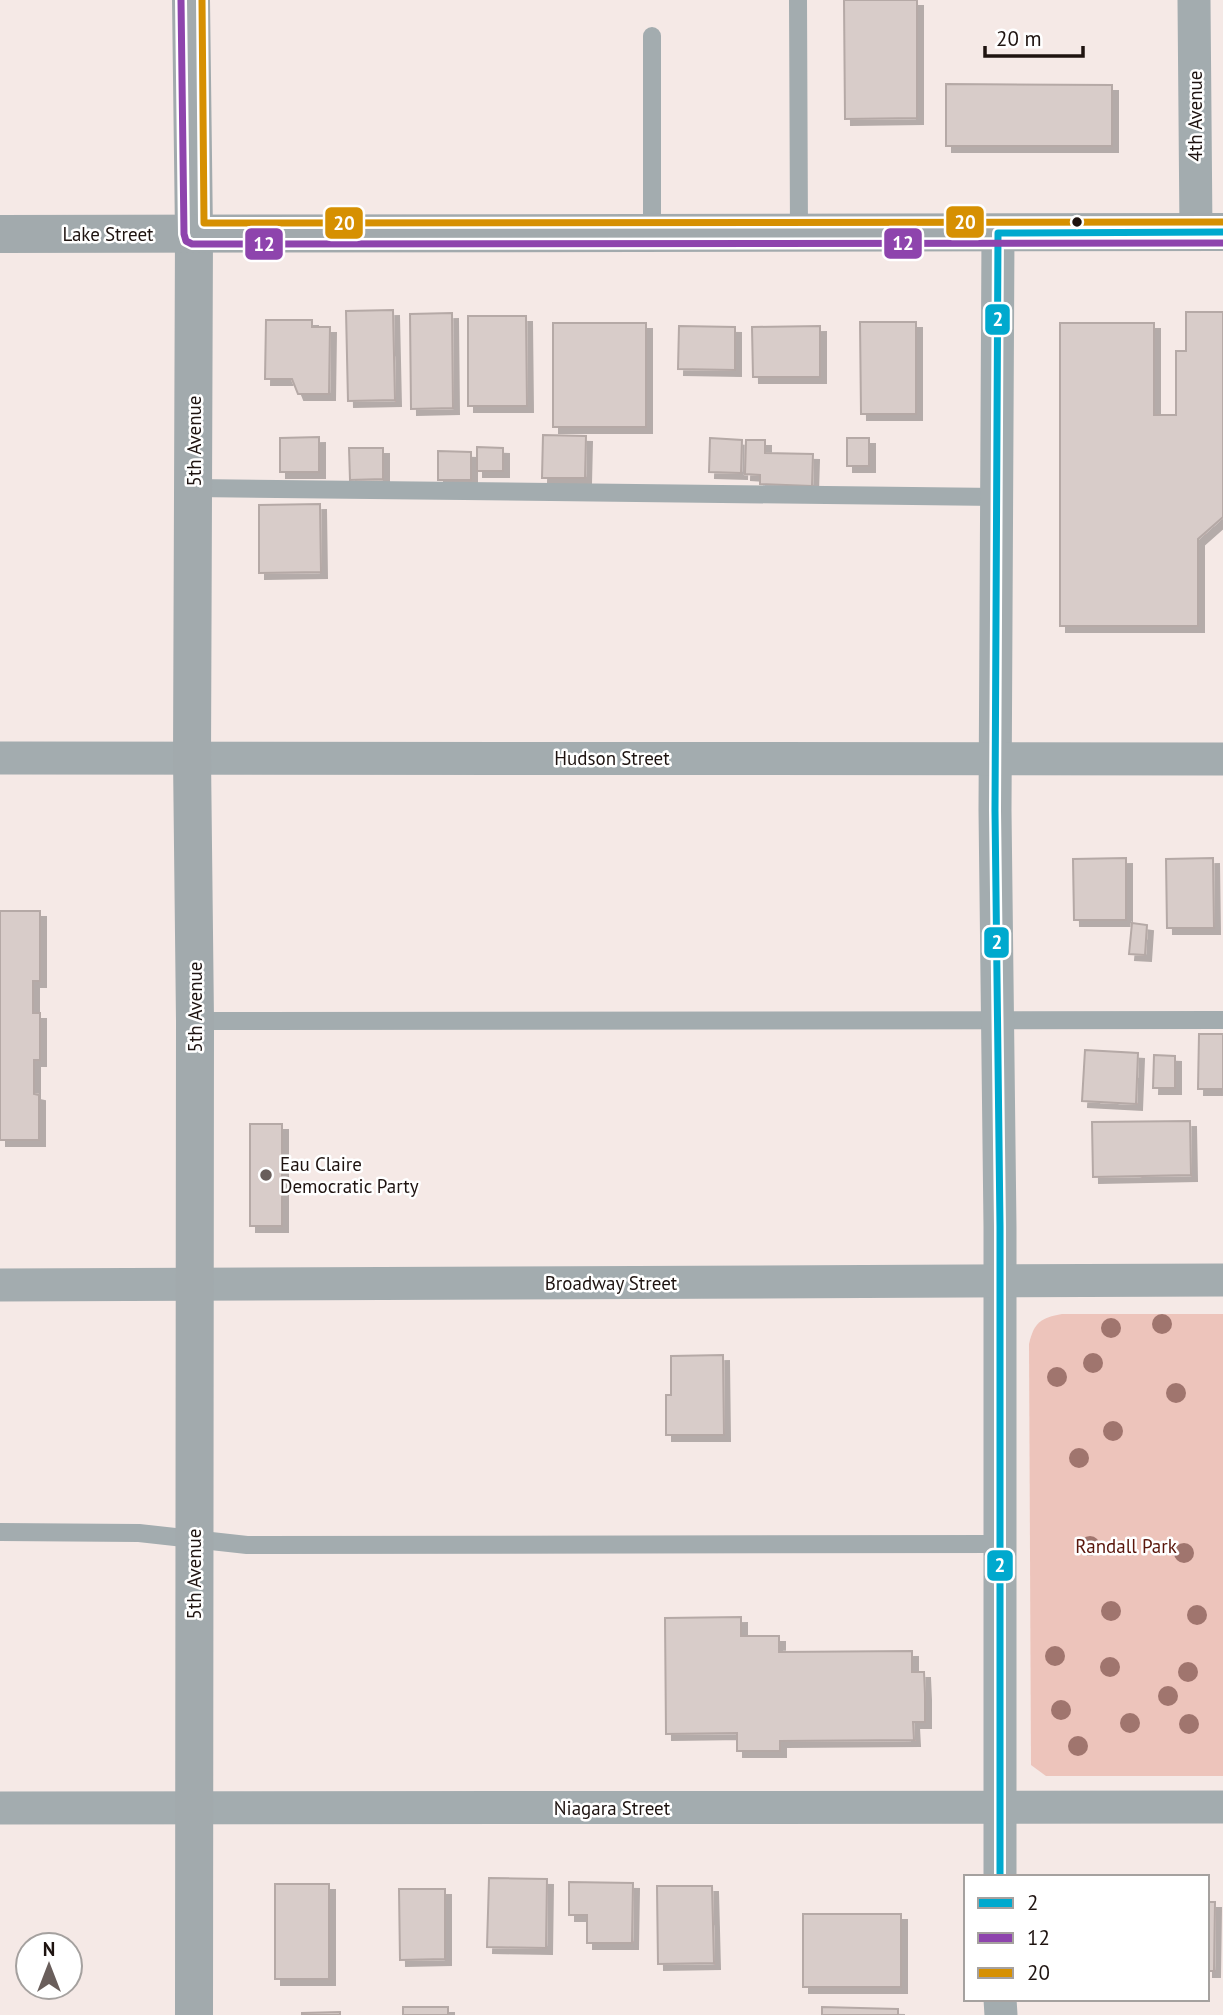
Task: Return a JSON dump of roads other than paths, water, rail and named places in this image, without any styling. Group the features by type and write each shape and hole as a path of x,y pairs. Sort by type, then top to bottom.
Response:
{"main road":[{"name":"5th Avenue","path":"191,0 194,234 194,2015"},
{"name":"Lake Street","path":"0,234 1210,232"}],"street":[{"name":"4th Avenue","path":"1194,0 1210,232"},
{"path":"998,233 995,758 1000,1280 1000,1875"},
{"name":"Hudson Street","path":"0,758 1223,759"},
{"name":"Broadway Street","path":"0,1285 1223,1280"},
{"name":"Niagara Street","path":"0,1808 1223,1807"}],"lane":[{"path":"798,0 799,233"},
{"path":"652,36 652,234"},
{"path":"194,488 998,497"},
{"path":"195,1021 1223,1020"},
{"path":"0,1532 139,1533 247,1545 1000,1544"}],"place":[{"name":"Eau Claire Democratic Party","path":"266,1175"}],"park label":[{"name":"Randall Park","path":"1126,1546"}]}
